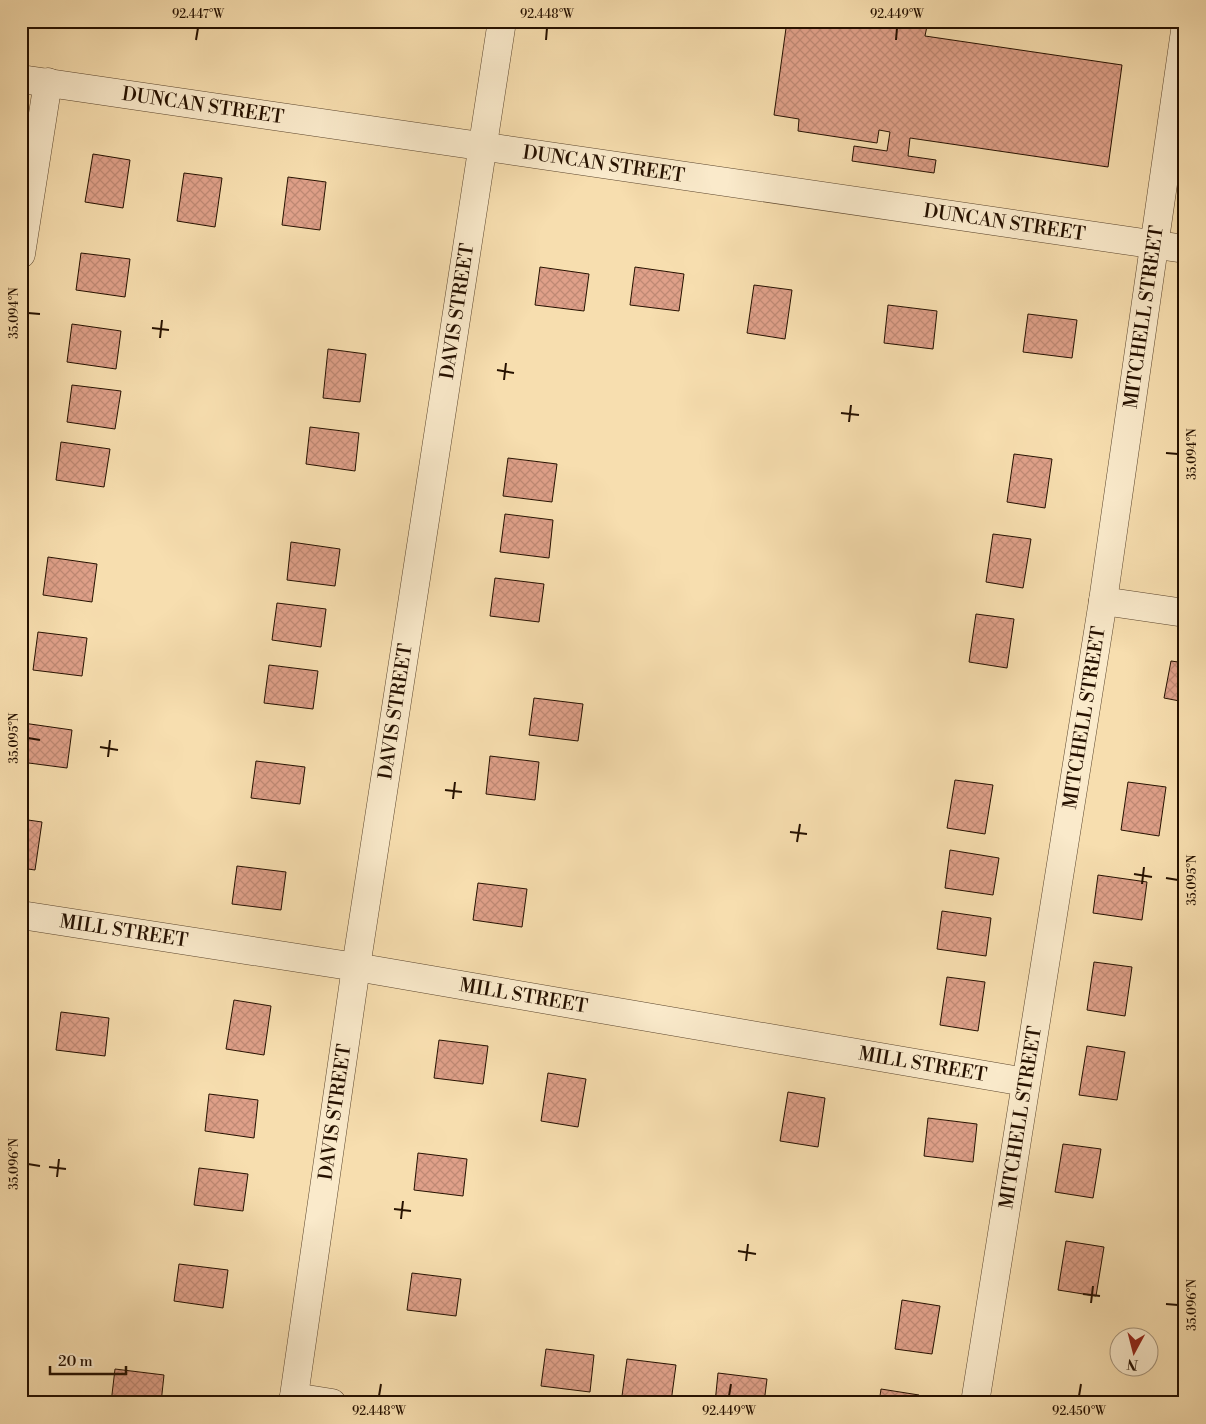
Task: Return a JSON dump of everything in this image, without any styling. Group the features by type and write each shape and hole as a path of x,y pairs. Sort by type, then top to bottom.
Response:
{"street":[{"name":"DAVIS STREET","path":"294,1400 356,967 502,21"},
{"name":"MITCHELL STREET","path":"974,1403 1103,601 1185,32"},
{"name":"DUNCAN STREET","path":"21,79 482,148 1185,249"},
{"path":"21,254 48,82"},
{"path":"1103,601 1185,613"},
{"name":"MILL STREET","path":"21,916 356,967 1025,1082"},
{"path":"294,1400 332,1403"}],"building":[{"path":"787,21 928,21 925,36 1122,65 1108,167 910,138 908,156 936,160 934,173 852,161 854,146 887,151 890,132 879,130 877,143 798,131 799,119 774,115"},
{"path":"93,154 130,160 123,208 85,202"},
{"path":"184,173 222,178 215,227 177,221"},
{"path":"288,177 326,182 320,230 282,225"},
{"path":"81,253 130,259 125,297 76,290"},
{"path":"540,267 589,274 584,311 535,305"},
{"path":"635,267 684,274 679,311 630,305"},
{"path":"754,285 792,290 785,339 747,333"},
{"path":"888,305 937,311 933,349 884,343"},
{"path":"1028,314 1077,320 1072,358 1023,352"},
{"path":"72,324 121,331 116,369 67,362"},
{"path":"328,349 366,354 360,402 323,398"},
{"path":"72,385 121,391 115,429 67,422"},
{"path":"310,427 359,433 355,471 306,464"},
{"path":"61,442 110,449 104,487 56,480"},
{"path":"1014,454 1052,459 1045,508 1007,502"},
{"path":"508,458 557,464 552,502 503,496"},
{"path":"505,514 553,520 549,558 500,552"},
{"path":"993,534 1031,539 1023,588 986,582"},
{"path":"291,542 340,549 335,586 287,580"},
{"path":"48,557 97,564 92,602 43,595"},
{"path":"495,578 544,584 539,622 490,616"},
{"path":"277,603 326,609 321,647 272,640"},
{"path":"976,614 1014,619 1007,668 969,662"},
{"path":"38,632 87,638 82,676 33,670"},
{"path":"1171,661 1185,663 1185,702 1164,698"},
{"path":"269,665 318,671 313,709 264,703"},
{"path":"534,698 583,704 578,741 529,735"},
{"path":"23,723 72,730 67,768 21,762"},
{"path":"490,756 539,762 535,800 486,794"},
{"path":"256,761 305,767 300,804 251,798"},
{"path":"955,780 993,785 985,834 947,828"},
{"path":"1128,782 1166,787 1159,836 1121,830"},
{"path":"21,819 42,822 35,870 21,868"},
{"path":"950,850 999,858 993,895 945,888"},
{"path":"237,866 286,872 281,910 232,904"},
{"path":"1098,875 1147,882 1142,920 1093,913"},
{"path":"478,883 527,889 522,927 473,920"},
{"path":"942,911 991,918 986,956 937,949"},
{"path":"1094,962 1132,967 1125,1016 1087,1010"},
{"path":"947,977 985,982 978,1031 940,1025"},
{"path":"234,1000 271,1006 264,1055 226,1049"},
{"path":"61,1012 109,1018 105,1056 56,1050"},
{"path":"439,1040 488,1046 483,1084 434,1078"},
{"path":"1087,1046 1125,1052 1117,1100 1079,1095"},
{"path":"548,1073 586,1079 578,1127 541,1121"},
{"path":"788,1092 825,1098 818,1147 780,1141"},
{"path":"209,1094 258,1100 254,1138 205,1131"},
{"path":"928,1118 977,1124 973,1162 924,1156"},
{"path":"1063,1144 1101,1149 1093,1198 1055,1192"},
{"path":"418,1153 467,1159 463,1196 414,1190"},
{"path":"199,1168 248,1174 243,1211 194,1205"},
{"path":"1066,1241 1104,1247 1096,1296 1058,1290"},
{"path":"179,1264 228,1270 223,1308 174,1301"},
{"path":"412,1273 461,1279 456,1316 407,1310"},
{"path":"902,1300 940,1306 932,1354 895,1349"},
{"path":"546,1349 594,1355 590,1392 541,1386"},
{"path":"627,1359 676,1365 671,1402 622,1396"},
{"path":"115,1369 164,1375 161,1403 111,1403"},
{"path":"718,1373 767,1379 764,1403 715,1403"},
{"path":"881,1389 919,1395 917,1403 879,1403"}]}
